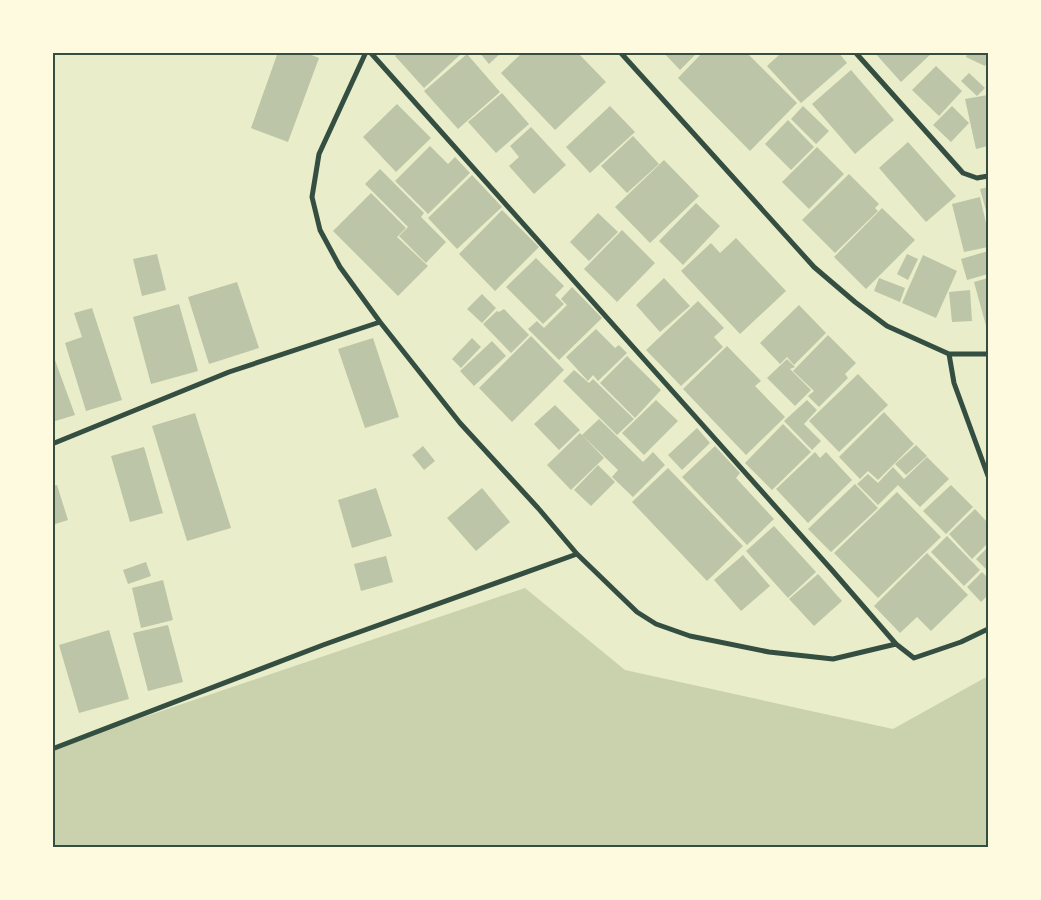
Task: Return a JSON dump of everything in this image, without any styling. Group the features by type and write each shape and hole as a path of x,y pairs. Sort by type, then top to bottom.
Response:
{"street":[{"path":"366,52 319,154 312,196 320,230 340,268 460,423 538,508 577,554 637,612 656,624 690,636 769,652 832,659 896,644"},
{"path":"370,52 896,644 914,658 962,642 988,629"},
{"path":"620,52 814,267 855,302 887,326 949,354 988,354"},
{"path":"855,52 963,173 977,178 988,176"},
{"path":"52,444 229,372 380,322"},
{"path":"949,354 954,383 967,414 988,476"},
{"path":"52,749 323,645 577,554"}],"green space":[{"path":"525,588 625,670 893,729 988,676 988,847 53,847 52,748"}],"building":[{"path":"278,52 304,52 319,58 288,142 251,128"},
{"path":"399,52 460,52 461,54 424,88 395,56"},
{"path":"479,52 502,52 489,64"},
{"path":"523,52 577,52 606,82 555,130 501,73"},
{"path":"663,52 698,52 680,70"},
{"path":"703,52 746,52 797,103 750,151 678,78"},
{"path":"776,52 838,52 847,63 801,103 767,66 779,55"},
{"path":"874,52 933,52 901,82"},
{"path":"968,52 988,52 988,60 985,66 966,57"},
{"path":"467,54 500,92 458,129 424,91"},
{"path":"936,66 962,91 939,116 912,90"},
{"path":"851,70 894,120 855,154 812,104"},
{"path":"969,73 985,88 977,96 961,81"},
{"path":"502,93 529,124 496,153 468,122"},
{"path":"988,95 988,146 976,149 965,99"},
{"path":"397,104 431,138 396,172 363,137"},
{"path":"610,106 635,132 590,173 566,147"},
{"path":"803,106 829,131 816,144 791,119"},
{"path":"952,106 969,123 951,142 933,125"},
{"path":"788,120 814,147 791,170 765,144"},
{"path":"531,127 566,165 534,194 509,166 519,157 510,146"},
{"path":"633,136 659,164 627,193 601,166"},
{"path":"908,142 956,196 926,222 879,168"},
{"path":"430,146 448,164 455,157 470,173 428,214 395,181"},
{"path":"817,147 844,174 809,209 782,182"},
{"path":"664,160 699,196 650,243 615,207"},
{"path":"380,169 424,213 421,217 446,242 426,263 399,236 408,227 365,184"},
{"path":"849,174 879,204 875,208 878,211 835,253 802,220"},
{"path":"472,175 502,207 457,249 428,218"},
{"path":"988,187 988,218 980,189"},
{"path":"371,193 406,228 397,237 428,266 398,296 333,231"},
{"path":"980,197 988,232 988,247 964,252 952,204"},
{"path":"696,203 720,226 683,265 659,241"},
{"path":"882,208 915,240 866,289 834,257"},
{"path":"502,210 539,247 495,291 459,254"},
{"path":"598,213 618,232 589,261 570,242"},
{"path":"622,230 655,263 617,302 584,269"},
{"path":"736,238 786,291 740,334 681,271 711,243 720,253"},
{"path":"988,251 988,274 967,280 961,259"},
{"path":"157,254 166,290 142,296 133,259"},
{"path":"907,254 918,259 908,280 897,274"},
{"path":"923,255 957,271 936,318 902,303"},
{"path":"536,258 564,286 555,295 564,304 543,324 506,287"},
{"path":"664,278 690,306 660,332 636,305"},
{"path":"879,278 905,288 900,302 874,291"},
{"path":"988,278 988,333 974,282"},
{"path":"237,282 259,348 209,364 188,297"},
{"path":"572,287 602,318 559,360 528,329 537,321 544,328 567,305 561,299"},
{"path":"970,290 972,321 952,322 949,292"},
{"path":"482,294 496,308 482,323 467,309"},
{"path":"698,301 724,328 714,337 723,347 681,386 646,350"},
{"path":"179,304 198,371 151,384 133,317"},
{"path":"799,305 826,333 794,365 787,357 780,364 760,343"},
{"path":"92,308 122,400 86,411 65,343 82,337 74,313"},
{"path":"504,309 529,335 511,353 483,324 497,311 499,312"},
{"path":"596,329 615,348 619,345 627,353 598,381 593,375 588,381 566,357"},
{"path":"828,335 856,363 845,374 848,378 819,407 808,396 814,391 793,371"},
{"path":"531,336 564,370 512,422 479,388"},
{"path":"373,338 399,417 365,428 338,349"},
{"path":"472,338 481,347 461,368 452,359"},
{"path":"492,341 506,356 474,386 460,371"},
{"path":"727,346 761,381 755,386 785,417 746,455 683,389"},
{"path":"52,352 75,415 52,422"},
{"path":"627,356 661,390 635,418 600,383"},
{"path":"787,359 795,367 790,369 811,390 795,406 767,378"},
{"path":"574,370 589,383 593,379 634,419 617,435 563,381"},
{"path":"858,374 888,405 839,452 809,421"},
{"path":"656,400 678,421 644,455 622,433"},
{"path":"807,400 817,410 804,424 821,441 812,450 784,421"},
{"path":"555,405 580,430 559,450 534,424"},
{"path":"884,412 914,444 878,480 868,471 860,479 839,457"},
{"path":"195,413 231,528 187,541 152,426"},
{"path":"599,419 643,462 653,452 665,465 633,497 612,477 618,470 582,435"},
{"path":"783,424 811,452 772,490 745,463"},
{"path":"697,428 710,443 682,470 668,455"},
{"path":"580,433 604,458 571,490 547,465"},
{"path":"916,445 927,456 906,475 895,464"},
{"path":"423,446 435,461 424,470 412,455"},
{"path":"715,446 740,473 736,478 774,519 747,545 682,477"},
{"path":"144,447 163,513 130,522 111,456"},
{"path":"815,452 820,458 826,452 852,480 808,523 776,489"},
{"path":"927,457 949,479 920,507 898,485 878,505 857,484 868,474 878,483 893,467 904,479"},
{"path":"598,465 615,482 591,506 574,490"},
{"path":"668,468 743,546 707,581 632,502"},
{"path":"855,484 878,508 831,552 808,529"},
{"path":"57,485 68,520 52,525 52,486"},
{"path":"951,485 973,507 946,534 923,511"},
{"path":"376,488 392,536 352,548 338,500"},
{"path":"482,488 510,522 476,551 447,518"},
{"path":"897,492 941,537 878,598 834,553"},
{"path":"975,509 988,523 988,543 972,559 949,534"},
{"path":"774,526 816,572 788,598 746,551"},
{"path":"947,536 980,570 964,586 931,552"},
{"path":"988,547 988,571 976,559"},
{"path":"927,553 968,595 931,631 917,617 900,633 874,606"},
{"path":"743,555 770,586 741,611 714,580"},
{"path":"386,556 393,582 361,591 354,564"},
{"path":"146,562 151,576 128,584 123,570"},
{"path":"982,572 988,578 988,595 981,602 967,587"},
{"path":"818,574 842,601 814,626 789,599"},
{"path":"163,580 173,620 141,628 132,588"},
{"path":"168,625 183,682 148,691 133,633"},
{"path":"109,630 129,699 79,713 59,645"}]}
